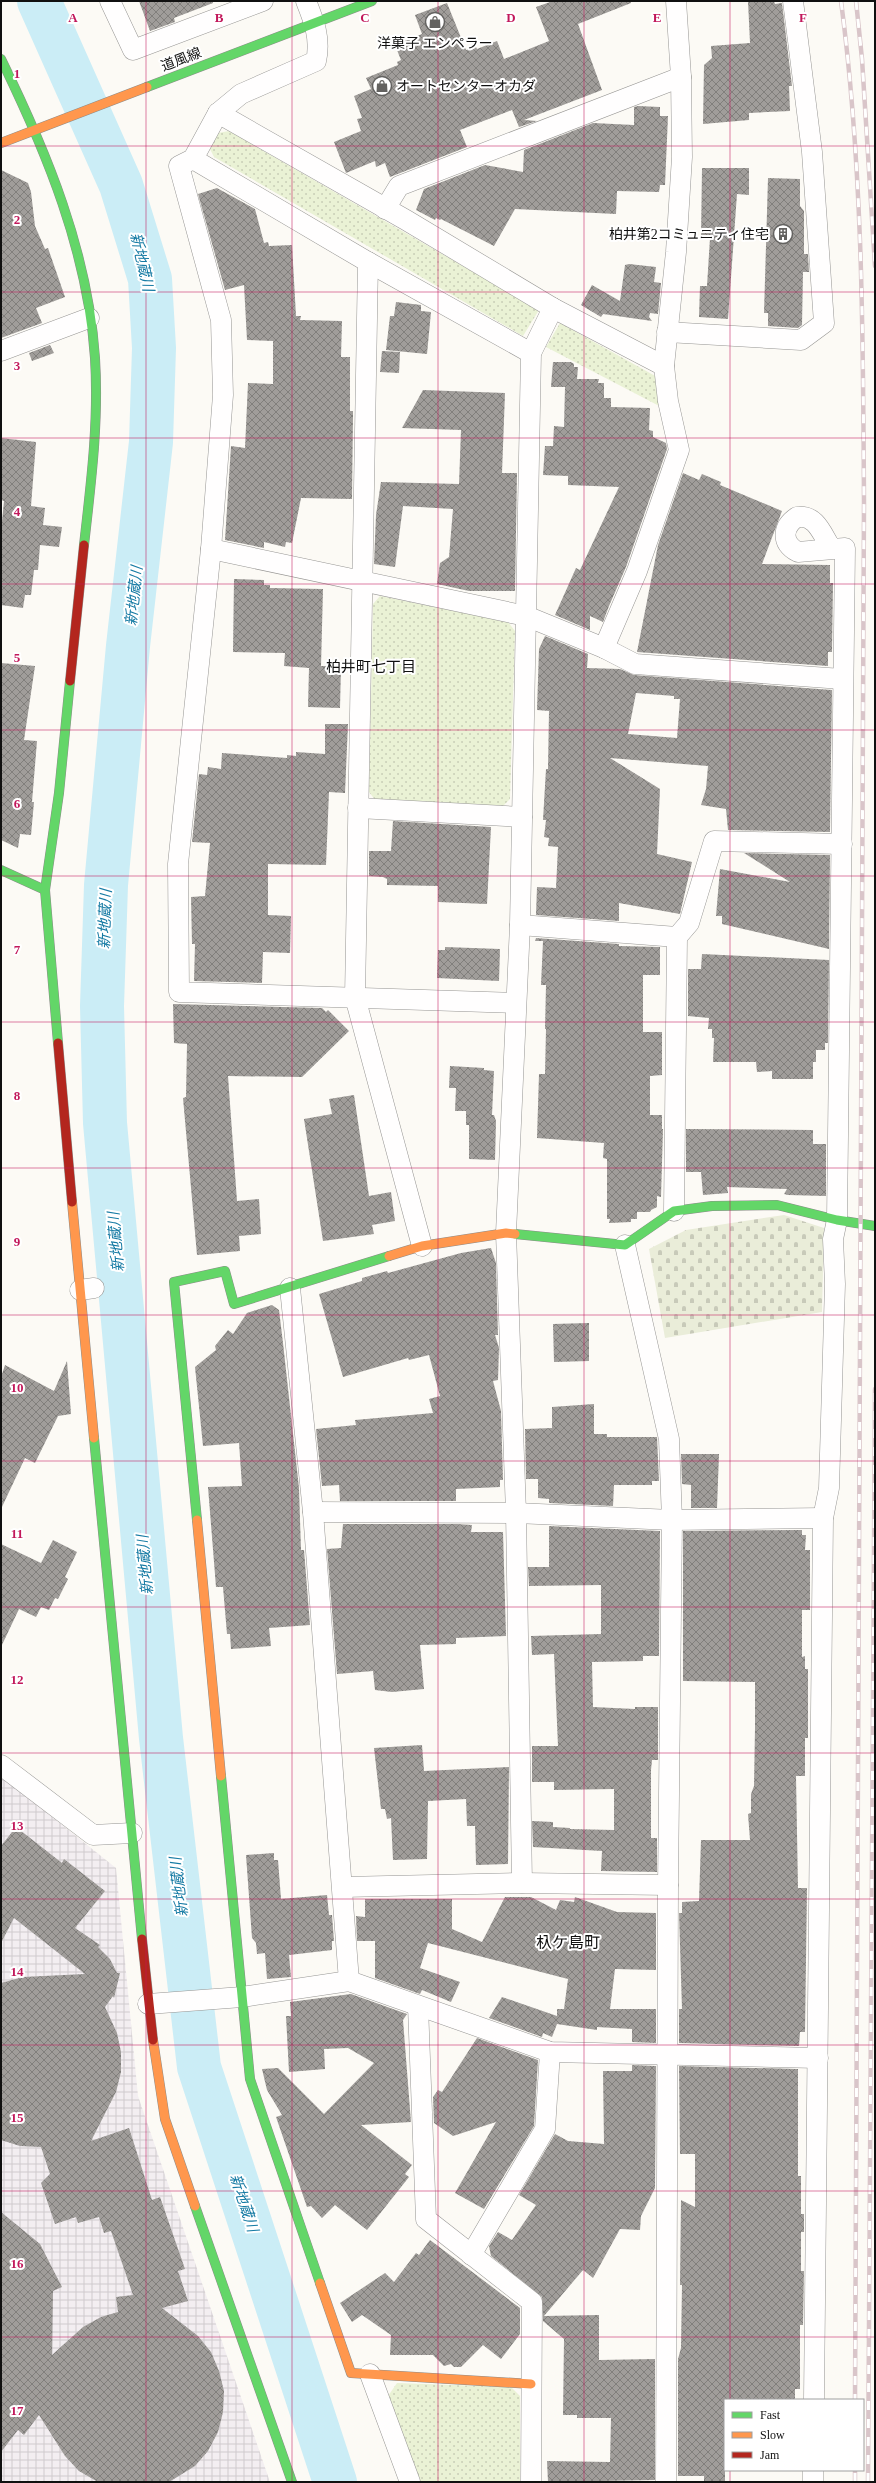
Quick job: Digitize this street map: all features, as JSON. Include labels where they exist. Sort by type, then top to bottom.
[{"type":"street","points":[[110,1],[133,50],[263,1]]},
{"type":"street","points":[[306,1],[315,23],[320,47],[316,61],[241,94],[218,113],[194,159],[179,166],[221,320],[223,395],[211,549],[178,864],[179,992],[514,1002]]},
{"type":"street","name":"道風線","points":[[1,143],[36,131],[372,1]]},
{"type":"street","points":[[604,648],[637,571],[679,450],[668,401],[664,366],[676,252],[682,165],[681,77],[676,1]]},
{"type":"street","points":[[667,332],[801,340],[824,323],[812,152],[793,1]]},
{"type":"street","points":[[1,59],[36,131],[80,257],[95,357],[96,432],[60,793],[45,890],[87,1289],[132,1833],[148,2004],[165,2119],[292,2482]]},
{"type":"street","points":[[385,209],[399,186],[681,77]]},
{"type":"street","points":[[218,113],[553,308],[664,366]]},
{"type":"street","points":[[194,159],[368,262],[531,353]]},
{"type":"street","points":[[368,262],[361,581],[355,997],[422,1246]]},
{"type":"street","points":[[522,1883],[516,1513],[506,1233],[514,1002],[520,925],[531,353],[553,308]]},
{"type":"street","points":[[1,352],[89,318]]},
{"type":"street","points":[[814,2399],[823,1518],[829,1488],[835,1284],[833,1239],[837,1220],[842,844],[842,679],[845,548],[831,548]]},
{"type":"street","points":[[211,549],[526,616],[604,648],[635,664],[842,679]]},
{"type":"street","points":[[358,808],[522,817]]},
{"type":"street","points":[[674,1211],[677,937],[689,923],[714,841],[842,844]]},
{"type":"street","points":[[1,870],[45,890]]},
{"type":"street","points":[[520,925],[677,937]]},
{"type":"street","points":[[531,2384],[351,2373],[250,2080],[174,1282],[225,1271],[234,1304],[290,1288],[422,1246],[506,1233],[625,1245],[674,1211],[731,1205],[777,1205],[837,1220],[875,1226]]},
{"type":"street","points":[[625,1245],[669,1439],[672,1520],[668,1885],[666,2482]]},
{"type":"street","points":[[290,1288],[313,1512],[343,1887],[349,1981]]},
{"type":"street","points":[[313,1512],[516,1513],[672,1520],[823,1518]]},
{"type":"street","points":[[1,1765],[93,1836],[132,1833]]},
{"type":"street","points":[[343,1887],[522,1883],[668,1885]]},
{"type":"street","points":[[148,2004],[242,1997],[349,1981],[550,2052],[668,2056],[818,2058]]},
{"type":"street","points":[[418,2006],[426,2219],[532,2302],[531,2482]]},
{"type":"street","points":[[471,2255],[545,2129],[550,2052]]},
{"type":"street","points":[[370,2374],[410,2482]]},
{"type":"street","points":[[813,2471],[813,2482]]},
{"type":"shaded area","points":[[1,1776],[116,1868],[138,2096],[270,2482],[1,2482]]},
{"type":"green space","points":[[229,131],[539,310],[523,336],[214,157],[210,149],[218,133]]},
{"type":"green space","points":[[560,323],[657,377],[665,409],[546,347]]},
{"type":"green space","points":[[380,596],[508,622],[515,631],[510,799],[502,807],[376,801],[369,792],[373,604]]},
{"type":"green space","points":[[784,1215],[824,1228],[822,1312],[665,1338],[649,1249],[686,1230]]},
{"type":"green space","points":[[397,2383],[511,2387],[520,2396],[520,2482],[417,2482],[386,2399]]},
{"type":"building","points":[[139,1],[213,1],[213,3],[174,18],[175,22],[150,31]]},
{"type":"building","points":[[553,1],[631,1],[631,3],[578,24],[602,90],[524,120],[537,121],[519,127],[512,110],[460,130],[467,147],[390,177],[385,163],[376,167],[375,161],[346,173],[334,142],[361,131],[357,119],[362,118],[354,96],[371,89],[366,78],[398,65],[397,62],[401,60],[395,45],[422,34],[415,15],[447,3],[466,50],[476,47],[477,49],[497,41],[504,59],[549,41],[536,7]]},
{"type":"building","points":[[748,1],[774,1],[775,4],[782,3],[792,86],[789,86],[790,111],[749,113],[749,120],[703,124],[704,65],[712,58],[711,46],[750,43]]},
{"type":"building","points":[[634,107],[660,107],[660,116],[668,116],[665,185],[660,185],[659,192],[617,191],[616,214],[515,209],[494,246],[441,219],[436,218],[435,220],[416,210],[424,189],[485,165],[523,172],[524,150],[593,123],[634,125]]},
{"type":"building","points":[[702,168],[749,168],[749,195],[737,194],[728,319],[699,317],[700,286],[707,286],[710,238],[701,238]]},
{"type":"building","points":[[1,170],[28,183],[31,192],[35,226],[45,249],[48,248],[65,297],[36,308],[42,323],[1,338]]},
{"type":"building","points":[[768,178],[800,179],[800,206],[804,211],[804,254],[808,254],[809,272],[803,272],[802,325],[798,328],[768,326],[768,313],[764,313]]},
{"type":"building","points":[[217,188],[255,209],[264,243],[268,242],[269,246],[292,245],[296,316],[301,316],[300,320],[342,321],[341,357],[350,357],[350,411],[353,411],[352,499],[301,498],[292,543],[286,542],[285,547],[264,542],[264,548],[225,540],[231,446],[245,448],[248,383],[273,384],[273,341],[247,340],[244,285],[225,290],[198,194]]},
{"type":"building","points":[[629,264],[656,267],[654,282],[661,283],[658,314],[650,313],[649,317],[652,321],[603,314],[601,317],[581,305],[592,285],[620,301],[625,265]]},
{"type":"building","points":[[396,302],[421,305],[421,311],[431,312],[427,354],[386,350],[390,316],[394,316]]},
{"type":"building","points":[[50,345],[54,353],[32,361],[29,353]]},
{"type":"building","points":[[382,351],[400,352],[399,373],[380,372]]},
{"type":"building","points":[[553,362],[571,362],[574,364],[574,367],[578,367],[577,379],[599,379],[598,383],[604,383],[604,398],[611,398],[611,407],[650,408],[649,430],[653,431],[653,437],[666,443],[667,449],[626,567],[603,622],[590,616],[590,630],[555,615],[576,568],[580,570],[619,487],[568,485],[568,476],[543,475],[545,446],[553,446],[554,426],[564,427],[565,387],[551,387]]},
{"type":"building","points":[[423,390],[505,393],[502,473],[517,473],[515,591],[469,591],[437,584],[440,563],[449,557],[453,509],[403,506],[395,567],[374,564],[376,515],[381,482],[459,484],[461,430],[402,428]]},
{"type":"building","points":[[1,438],[36,442],[31,506],[45,508],[43,525],[62,527],[59,547],[40,545],[38,570],[34,570],[31,595],[25,595],[23,608],[1,605],[1,531],[4,501],[1,500]]},
{"type":"building","points":[[683,473],[699,480],[702,474],[721,482],[720,485],[782,511],[762,564],[830,565],[830,583],[833,583],[832,652],[828,652],[828,666],[637,652],[658,545]]},
{"type":"building","points":[[234,579],[264,580],[264,585],[270,585],[270,588],[323,589],[321,666],[341,666],[340,708],[308,707],[309,668],[284,666],[285,653],[233,652]]},
{"type":"building","points":[[545,636],[588,654],[587,668],[620,669],[634,675],[832,690],[830,832],[728,830],[726,809],[701,805],[706,789],[708,766],[610,758],[660,789],[657,854],[692,862],[680,914],[619,903],[619,921],[536,915],[537,887],[556,888],[558,847],[548,846],[549,838],[544,837],[546,820],[543,820],[546,769],[548,769],[549,711],[537,710],[539,649]],"holes":[[[636,693],[674,696],[674,699],[680,699],[677,738],[628,734]]]},
{"type":"building","points":[[1,663],[35,666],[24,740],[37,741],[31,835],[20,834],[18,848],[1,840]]},
{"type":"building","points":[[325,724],[348,724],[345,793],[329,792],[326,865],[268,864],[268,915],[291,916],[290,953],[263,952],[262,983],[194,981],[195,944],[192,944],[191,897],[205,896],[210,843],[192,842],[199,774],[207,775],[208,767],[221,769],[222,753],[287,758],[287,755],[296,756],[296,752],[325,754]]},
{"type":"building","points":[[393,821],[491,827],[487,904],[438,902],[438,886],[387,885],[387,879],[383,877],[369,876],[369,851],[391,851]]},
{"type":"building","points":[[744,853],[830,855],[829,949],[722,924],[722,916],[716,916],[720,869],[790,882]]},
{"type":"building","points":[[536,938],[619,944],[619,946],[660,947],[660,975],[643,975],[643,1032],[662,1032],[662,1075],[650,1076],[650,1115],[662,1115],[661,1197],[657,1196],[657,1207],[650,1212],[637,1212],[637,1219],[631,1219],[631,1222],[609,1223],[610,1219],[607,1219],[607,1159],[603,1158],[604,1143],[537,1138],[539,1074],[545,1074],[546,985],[541,985],[543,941],[535,941]]},
{"type":"building","points":[[445,947],[500,949],[499,981],[437,978],[438,950],[445,950]]},
{"type":"building","points":[[702,954],[829,960],[828,1043],[825,1043],[825,1050],[816,1050],[816,1062],[813,1062],[813,1079],[772,1079],[772,1071],[757,1072],[756,1062],[713,1062],[714,1038],[712,1038],[712,1029],[708,1029],[709,1018],[688,1016],[688,969],[701,969]]},
{"type":"building","points":[[173,1004],[322,1008],[326,1012],[328,1010],[349,1031],[302,1077],[228,1076],[237,1201],[259,1199],[261,1234],[239,1236],[240,1251],[197,1255],[183,1098],[186,1097],[187,1044],[174,1043]]},
{"type":"building","points":[[450,1066],[484,1068],[484,1070],[494,1071],[492,1115],[494,1115],[496,1121],[495,1160],[469,1159],[469,1125],[466,1125],[466,1111],[455,1111],[456,1088],[449,1088]]},
{"type":"building","points":[[354,1095],[369,1196],[391,1192],[395,1221],[372,1225],[374,1234],[323,1241],[304,1119],[332,1114],[329,1099]]},
{"type":"building","points":[[686,1129],[813,1130],[813,1144],[826,1144],[826,1196],[784,1194],[787,1189],[727,1187],[728,1193],[703,1195],[701,1172],[686,1172]]},
{"type":"building","points":[[491,1248],[496,1263],[498,1335],[495,1335],[499,1348],[498,1380],[493,1381],[501,1411],[503,1480],[500,1480],[500,1487],[456,1489],[456,1501],[340,1501],[339,1485],[322,1486],[316,1429],[356,1425],[355,1420],[433,1413],[429,1399],[440,1396],[429,1355],[409,1360],[408,1358],[343,1377],[319,1294],[362,1281],[362,1278],[387,1271],[388,1273],[461,1253]]},
{"type":"building","points":[[272,1305],[279,1310],[283,1343],[299,1488],[301,1550],[304,1550],[310,1625],[269,1628],[271,1646],[231,1649],[230,1634],[227,1634],[223,1587],[216,1587],[208,1487],[242,1486],[239,1443],[203,1446],[195,1367],[216,1350],[215,1346],[228,1330],[233,1334],[247,1313]]},
{"type":"building","points":[[589,1323],[589,1361],[554,1362],[553,1324]]},
{"type":"building","points":[[67,1361],[71,1414],[58,1416],[35,1463],[25,1458],[1,1509],[1,1377],[5,1365],[54,1391]]},
{"type":"building","points":[[594,1404],[594,1434],[607,1434],[607,1437],[657,1437],[659,1481],[652,1481],[652,1485],[614,1485],[613,1506],[549,1503],[549,1499],[538,1498],[538,1479],[526,1479],[525,1429],[552,1428],[552,1407]]},
{"type":"building","points":[[681,1454],[719,1454],[717,1508],[691,1508],[691,1485],[682,1484]]},
{"type":"building","points":[[343,1524],[457,1524],[472,1525],[471,1532],[503,1532],[506,1636],[456,1638],[456,1644],[420,1645],[424,1689],[392,1692],[375,1690],[373,1671],[337,1674],[327,1549],[341,1548]]},
{"type":"building","points":[[549,1526],[660,1531],[659,1656],[643,1656],[643,1661],[592,1662],[593,1707],[635,1709],[635,1707],[658,1707],[658,1760],[652,1760],[651,1770],[651,1838],[657,1838],[657,1872],[601,1871],[602,1851],[533,1847],[532,1821],[553,1822],[553,1827],[570,1829],[614,1830],[614,1789],[554,1790],[554,1782],[532,1782],[532,1746],[558,1746],[554,1654],[532,1655],[531,1636],[601,1634],[601,1585],[529,1586],[528,1567],[549,1567]]},
{"type":"building","points":[[802,1530],[802,1535],[806,1535],[805,1550],[810,1550],[810,1610],[802,1610],[802,1657],[805,1656],[805,1669],[808,1669],[808,1738],[805,1738],[805,1776],[796,1776],[798,1888],[807,1888],[805,2032],[800,2032],[799,2046],[679,2043],[679,2009],[682,2009],[679,1913],[682,1913],[682,1902],[699,1901],[701,1840],[750,1840],[748,1814],[751,1813],[751,1794],[754,1786],[755,1728],[755,1682],[683,1681],[683,1531]]},
{"type":"building","points":[[53,1540],[77,1552],[65,1577],[68,1579],[58,1599],[55,1598],[49,1610],[41,1607],[36,1617],[19,1609],[1,1647],[1,1544],[41,1563]]},
{"type":"building","points":[[422,1745],[424,1771],[509,1767],[508,1864],[476,1865],[475,1826],[467,1826],[466,1799],[428,1801],[427,1859],[393,1860],[391,1818],[387,1819],[385,1809],[381,1809],[374,1748]]},
{"type":"building","points":[[16,1827],[62,1863],[64,1859],[105,1891],[75,1928],[100,1945],[98,1947],[110,1959],[117,1973],[120,1973],[114,1998],[113,1996],[105,2007],[117,2033],[121,2052],[121,2072],[116,2092],[91,2141],[129,2128],[152,2200],[160,2197],[185,2269],[178,2271],[188,2301],[162,2308],[198,2336],[211,2352],[219,2371],[224,2391],[223,2412],[218,2432],[208,2451],[195,2466],[169,2482],[98,2482],[79,2471],[65,2456],[39,2415],[24,2435],[18,2430],[1,2452],[1,2212],[40,2244],[62,2287],[53,2291],[52,2355],[83,2327],[101,2317],[118,2312],[116,2297],[133,2295],[111,2231],[104,2233],[99,2217],[78,2223],[76,2217],[55,2224],[41,2183],[50,2174],[41,2147],[20,2146],[1,2140],[1,1983],[23,1977],[85,1974],[14,1918],[1,1943],[1,1846]]},
{"type":"building","points":[[274,1853],[274,1860],[278,1860],[281,1899],[327,1895],[329,1915],[332,1915],[334,1941],[332,1941],[332,1950],[289,1955],[291,1977],[267,1979],[265,1953],[257,1954],[256,1943],[252,1938],[246,1855]]},
{"type":"building","points":[[505,1897],[531,1897],[556,1910],[560,1900],[574,1902],[575,1897],[617,1912],[656,1913],[656,1970],[615,1969],[610,2009],[656,2009],[656,2043],[632,2042],[632,2029],[597,2027],[597,2030],[557,2024],[552,2037],[543,2033],[542,2037],[489,2018],[502,1997],[557,2016],[557,2009],[564,2009],[568,1979],[428,1943],[420,1968],[460,1982],[451,2002],[422,1990],[420,1994],[375,1978],[375,1941],[357,1941],[356,1916],[365,1917],[365,1899],[452,1899],[452,1929],[482,1942]]},
{"type":"building","points":[[351,1994],[407,2014],[403,2020],[411,2122],[361,2125],[412,2165],[405,2174],[409,2177],[367,2230],[335,2205],[322,2218],[311,2206],[307,2207],[276,2117],[282,2115],[267,2090],[262,2069],[278,2068],[324,2114],[374,2063],[348,2048],[324,2049],[325,2069],[289,2072],[286,2016],[291,2016],[290,2002]]},
{"type":"building","points":[[477,2038],[538,2060],[534,2126],[484,2209],[455,2193],[496,2122],[453,2136],[434,2123],[433,2097],[438,2090],[442,2092]]},
{"type":"building","points":[[632,2065],[656,2066],[655,2188],[641,2216],[640,2230],[620,2229],[593,2278],[583,2270],[544,2316],[599,2315],[599,2360],[655,2359],[655,2480],[548,2482],[547,2461],[610,2462],[611,2418],[577,2418],[577,2415],[563,2415],[564,2339],[543,2321],[542,2297],[491,2256],[489,2246],[498,2232],[512,2240],[536,2205],[519,2195],[555,2134],[568,2141],[604,2144],[603,2071],[632,2071]]},
{"type":"building","points":[[679,2066],[798,2069],[798,2176],[801,2176],[801,2214],[804,2214],[804,2232],[801,2232],[801,2271],[804,2271],[803,2325],[800,2325],[800,2389],[795,2389],[795,2399],[724,2399],[725,2482],[704,2482],[704,2476],[678,2476],[678,2359],[681,2348],[682,2285],[680,2285],[681,2200],[695,2207],[695,2154],[680,2154]]},
{"type":"building","points":[[430,2240],[520,2308],[520,2334],[501,2359],[483,2345],[461,2367],[454,2367],[451,2364],[444,2366],[433,2355],[390,2355],[391,2335],[362,2315],[352,2322],[340,2303],[385,2273],[394,2282],[416,2253],[419,2255]]},
{"type":"waterway","name":"新地蔵川","points":[[39,1],[121,185],[150,279],[154,348],[151,442],[128,646],[106,885],[102,1006],[105,1123],[161,1738],[199,2067],[335,2482]]},
{"type":"railway","points":[[841,1],[854,126],[858,189],[862,315],[864,503],[855,2399]]},
{"type":"railway","points":[[856,1],[862,59],[875,266]]},
{"type":"railway","points":[[868,2482],[875,1389]]},
{"type":"railway","points":[[855,2471],[855,2482]]},
{"type":"traffic: fast","points":[[147,87],[372,1]]},
{"type":"traffic: fast","points":[[1,59],[34,130],[63,204],[84,280],[91,319],[95,358],[96,405],[94,452],[84,545]]},
{"type":"traffic: fast","points":[[58,1043],[45,890],[59,793],[70,681]]},
{"type":"traffic: fast","points":[[1,870],[45,890]]},
{"type":"traffic: fast","points":[[515,1234],[625,1245],[674,1211],[712,1206],[777,1205],[837,1220],[875,1226]]},
{"type":"traffic: fast","points":[[197,1520],[174,1282],[225,1271],[234,1304],[389,1256]]},
{"type":"traffic: fast","points":[[94,1438],[142,1939]]},
{"type":"traffic: fast","points":[[221,1776],[250,2079],[320,2283]]},
{"type":"traffic: fast","points":[[195,2206],[292,2482]]},
{"type":"traffic: slow","points":[[1,143],[147,87]]},
{"type":"traffic: slow","points":[[72,1202],[94,1438]]},
{"type":"traffic: slow","points":[[389,1256],[422,1246],[506,1233],[515,1234]]},
{"type":"traffic: slow","points":[[197,1520],[221,1776]]},
{"type":"traffic: slow","points":[[153,2040],[165,2119],[195,2206]]},
{"type":"traffic: slow","points":[[320,2283],[351,2373],[531,2384]]},
{"type":"traffic: jam","points":[[70,681],[84,545]]},
{"type":"traffic: jam","points":[[58,1043],[72,1202]]},
{"type":"traffic: jam","points":[[142,1939],[153,2040]]},
{"type":"place","name":"洋菓子 エンペラー","points":[[435,22]]},
{"type":"place","name":"オートセンターオカダ","points":[[382,86]]},
{"type":"place","name":"柏井第2コミュニティ住宅","points":[[783,234]]},
{"type":"district","name":"柏井町七丁目","points":[[371,667]]},
{"type":"district","name":"杁ケ島町","points":[[568,1942]]}]
